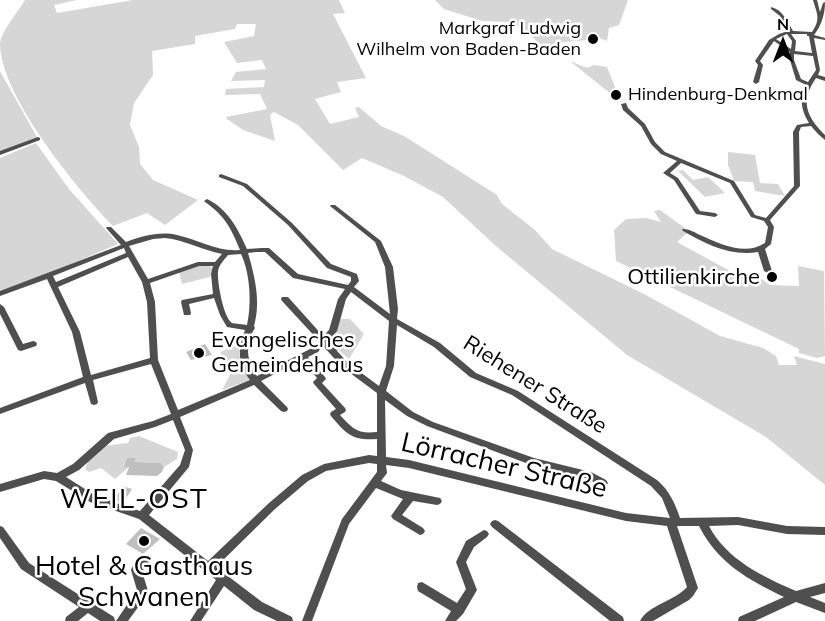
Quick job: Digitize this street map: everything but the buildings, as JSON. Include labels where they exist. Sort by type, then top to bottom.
[{"type":"street","points":[[815,0],[817,16],[820,19]]},
{"type":"street","points":[[808,46],[825,3]]},
{"type":"street","points":[[773,8],[784,18],[794,41],[792,60],[799,80],[809,84]]},
{"type":"street","points":[[756,82],[760,68],[757,61],[765,54],[770,41],[781,33],[812,34],[825,39]]},
{"type":"street","points":[[774,39],[793,52],[815,55]]},
{"type":"street","points":[[794,41],[808,46],[815,55],[818,70],[805,92],[805,105],[811,124],[825,138]]},
{"type":"street","points":[[815,76],[825,79]]},
{"type":"street","points":[[624,104],[625,109],[643,125],[657,148],[679,162],[729,180],[737,187],[753,216],[767,220],[771,227],[768,244],[761,249],[723,248],[685,230]]},
{"type":"street","points":[[767,220],[797,186],[796,132],[799,126],[811,124]]},
{"type":"street","points":[[0,153],[38,140]]},
{"type":"street","points":[[679,162],[666,173],[676,179],[698,213],[715,215]]},
{"type":"street","points":[[58,477],[76,467],[111,436],[155,424],[174,412],[256,380],[303,358],[324,343],[333,332],[342,299],[355,281],[354,276],[329,266],[290,224],[242,183],[221,176]]},
{"type":"street","points":[[207,201],[231,226],[243,252],[254,292],[251,328],[243,357],[247,368],[284,409]]},
{"type":"street","points":[[307,621],[345,522],[382,473],[384,460],[381,435],[381,392],[390,366],[393,320],[392,280],[378,241],[333,206]]},
{"type":"street","points":[[109,228],[125,245],[146,282],[152,309],[154,360],[189,450],[187,461],[142,516]]},
{"type":"street","name":"Riehener Straße","points":[[0,294],[125,245],[149,237],[167,235],[184,238],[225,253],[267,250],[296,276],[350,288],[393,320],[429,339],[473,375],[515,393],[663,490],[673,507],[673,522],[693,588],[688,596],[657,610],[645,621]]},
{"type":"street","points":[[761,249],[768,271]]},
{"type":"street","points":[[225,253],[214,277],[225,322],[234,326],[251,328]]},
{"type":"street","points":[[53,286],[130,254]]},
{"type":"street","points":[[146,282],[198,264],[218,264]]},
{"type":"street","points":[[49,276],[76,332],[94,402]]},
{"type":"street","points":[[187,313],[185,302],[218,295]]},
{"type":"street","points":[[285,298],[345,364],[410,414],[429,424],[534,462],[549,463],[588,475],[603,483]]},
{"type":"street","points":[[0,307],[21,348],[33,344]]},
{"type":"street","points":[[303,358],[322,379],[317,382],[342,410],[334,414],[351,434],[358,437],[381,435]]},
{"type":"street","points":[[0,411],[87,379],[154,360]]},
{"type":"street","name":"Lörracher Straße","points":[[209,567],[272,506],[305,478],[341,464],[369,459],[384,460],[608,514],[673,522],[738,521],[787,530],[825,531]]},
{"type":"street","points":[[0,488],[44,475],[58,477],[93,499],[142,516],[258,606],[288,621]]},
{"type":"street","points":[[375,483],[410,497],[437,501]]},
{"type":"street","points":[[410,497],[396,516],[420,531]]},
{"type":"street","points":[[702,522],[710,541],[744,570],[825,608]]},
{"type":"street","points":[[495,524],[619,621]]},
{"type":"street","points":[[0,530],[25,566],[86,608],[110,621]]},
{"type":"street","points":[[450,621],[472,591],[461,562],[471,544],[484,534]]},
{"type":"street","points":[[121,621],[143,591],[136,570],[145,561]]},
{"type":"street","points":[[195,621],[223,579]]},
{"type":"street","points":[[422,587],[459,610]]},
{"type":"street","points":[[743,621],[797,596],[825,588]]},
{"type":"street","points":[[70,621],[86,608]]},
{"type":"shaded area","points":[[25,0],[77,0],[54,5],[57,13],[133,0],[339,0],[345,13],[333,14],[366,78],[337,82],[341,92],[315,99],[330,124],[359,117],[355,108],[359,107],[381,126],[404,136],[497,195],[502,204],[535,230],[552,249],[646,295],[720,336],[763,348],[776,356],[779,365],[797,365],[794,356],[825,364],[825,485],[766,437],[627,355],[497,247],[443,197],[404,176],[362,158],[343,170],[298,125],[274,112],[270,115],[275,141],[243,130],[227,119],[226,117],[267,109],[260,94],[225,95],[226,89],[264,87],[265,80],[231,81],[236,72],[266,69],[262,60],[237,63],[224,42],[254,36],[256,24],[237,24],[235,29],[195,36],[195,44],[152,51],[153,75],[134,103],[130,125],[139,147],[140,164],[153,180],[198,200],[165,225],[147,213],[113,226],[81,190],[43,141],[13,89],[3,65],[1,38]]},
{"type":"shaded area","points":[[435,0],[628,0],[619,25],[609,28],[607,41],[597,37],[556,43],[545,49],[523,28],[510,22],[482,21],[444,9]]},
{"type":"shaded area","points":[[570,61],[587,68],[594,65],[607,67],[621,102]]},
{"type":"shaded area","points":[[0,71],[38,139],[0,153]]},
{"type":"shaded area","points":[[36,143],[69,189],[118,244],[46,275],[0,291],[0,158]]},
{"type":"shaded area","points":[[728,152],[755,155],[760,183],[778,184],[785,196],[755,191],[753,182],[734,181],[728,165]]},
{"type":"shaded area","points":[[683,170],[693,180],[708,177],[725,193],[705,197],[678,171]]},
{"type":"shaded area","points":[[660,210],[689,231],[677,242],[730,271],[756,275],[770,285],[799,286],[798,266],[824,271],[825,356],[817,358],[799,353],[799,349],[616,261],[614,230],[626,219],[646,218],[661,222],[654,211]]},
{"type":"shaded area","points":[[207,265],[213,268],[210,277],[182,284],[179,272]]},
{"type":"shaded area","points":[[336,319],[350,319],[364,334],[349,359],[339,350],[334,353],[324,343]]},
{"type":"shaded area","points":[[243,343],[239,354],[250,380],[222,390],[232,371],[220,352]]},
{"type":"shaded area","points":[[139,436],[178,452],[177,459],[164,467],[161,463],[135,462],[136,458],[127,458],[123,466],[129,467],[115,479],[101,468],[89,472],[85,469],[89,458],[103,446],[128,443],[130,438]]},
{"type":"place","name":"Markgraf Ludwig Wilhelm von Baden-Baden","points":[[593,39]]},
{"type":"place","name":"Hindenburg-Denkmal","points":[[616,95]]},
{"type":"place","name":"Ottilienkirche","points":[[772,277]]},
{"type":"place","name":"Evangelisches Gemeindehaus","points":[[199,353]]},
{"type":"place","name":"Hotel & Gasthaus Schwanen","points":[[144,541]]},
{"type":"district","name":"WEIL-OST","points":[[134,500]]}]
